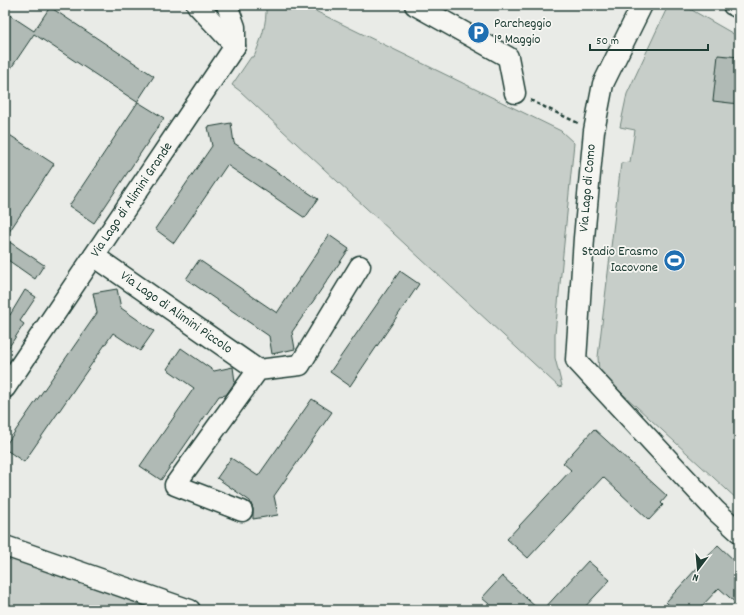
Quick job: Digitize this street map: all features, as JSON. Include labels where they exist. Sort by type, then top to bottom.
[{"type":"street","points":[[196,5],[235,46]]},
{"type":"street","points":[[227,5],[235,27],[235,46]]},
{"type":"street","points":[[415,5],[508,57],[515,93]]},
{"type":"street","name":"Via Lago di Como","points":[[642,5],[603,84],[594,131],[584,238],[576,360],[716,510],[739,532]]},
{"type":"street","points":[[733,5],[739,8]]},
{"type":"street","name":"Via Lago di Alimini Grande","points":[[5,388],[235,46]]},
{"type":"street","name":"Via Lago di Alimini Piccolo","points":[[94,256],[258,370]]},
{"type":"street","points":[[242,511],[175,485],[258,370],[300,365],[360,266]]},
{"type":"street","points":[[5,546],[190,610]]},
{"type":"path","points":[[515,93],[594,131]]},
{"type":"shaded area","points":[[266,5],[303,5],[561,131],[574,143],[555,334],[555,358],[562,386],[559,387],[232,85],[251,57],[254,57],[264,25]]},
{"type":"shaded area","name":"Stadio Erasmo Iacovone","points":[[683,5],[739,37],[739,501],[599,372],[598,357],[621,163],[630,162],[635,130],[620,127],[627,94],[667,8]]},
{"type":"shaded area","points":[[5,550],[178,610],[5,610]]},
{"type":"building","points":[[50,7],[154,76],[137,102],[34,34],[5,77],[5,12],[34,31]]},
{"type":"building","points":[[718,55],[739,57],[739,104],[713,101]]},
{"type":"building","points":[[138,102],[164,118],[94,223],[69,206]]},
{"type":"building","points":[[231,123],[234,143],[318,199],[305,218],[227,165],[174,243],[155,229],[212,146],[208,127]]},
{"type":"building","points":[[5,132],[54,164],[5,238]]},
{"type":"building","points":[[329,235],[349,249],[292,332],[295,349],[272,354],[269,336],[186,279],[199,260],[277,313]]},
{"type":"building","points":[[5,239],[44,265],[35,279],[5,258]]},
{"type":"building","points":[[400,271],[419,284],[350,386],[330,372]]},
{"type":"building","points":[[117,289],[121,308],[154,331],[140,351],[113,333],[24,462],[5,449],[5,446],[97,313],[93,293]]},
{"type":"building","points":[[25,290],[36,297],[20,321],[24,324],[5,353],[5,311],[10,315]]},
{"type":"building","points":[[181,348],[214,371],[233,367],[235,382],[226,395],[219,396],[161,480],[140,466],[194,388],[167,369]]},
{"type":"building","points":[[312,399],[332,412],[274,496],[278,515],[253,519],[253,509],[250,501],[217,478],[231,458],[258,476]]},
{"type":"building","points":[[594,429],[667,496],[661,503],[663,505],[649,520],[603,477],[528,558],[507,539],[571,470],[563,463]]},
{"type":"building","points":[[718,545],[739,565],[739,606],[719,588],[698,610],[674,610],[666,602]]},
{"type":"building","points":[[588,561],[610,580],[582,610],[543,610]]},
{"type":"building","points":[[502,576],[539,610],[496,610],[482,598]]},
{"type":"place","name":"Parcheggio 1° Maggio","points":[[478,32]]},
{"type":"place","name":"Stadio Erasmo Iacovone","points":[[674,260]]}]
